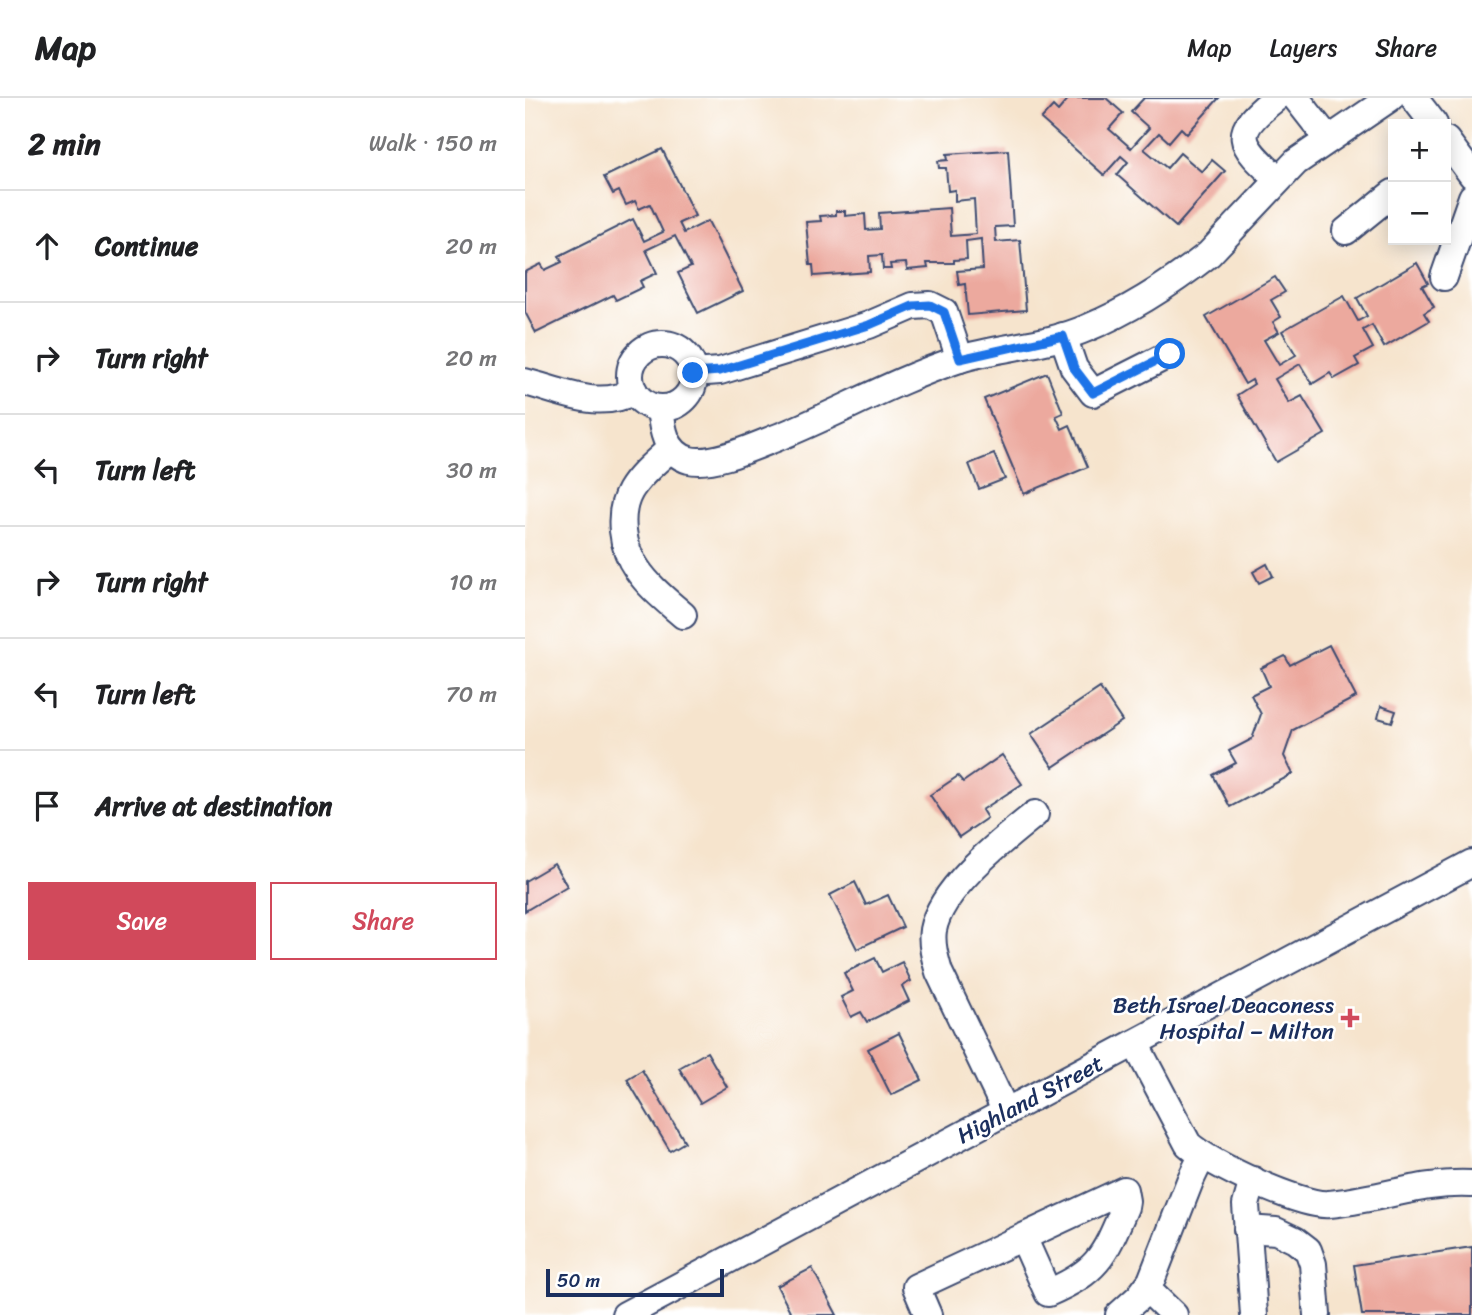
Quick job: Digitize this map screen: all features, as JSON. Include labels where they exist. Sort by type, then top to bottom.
[{"type":"street","points":[[1276,98],[1248,122],[1245,140],[1252,156],[1278,179]]},
{"type":"street","points":[[1296,98],[1328,139]]},
{"type":"street","points":[[660,408],[665,437],[671,448],[679,456],[701,461],[736,452],[793,431],[939,366],[1088,328],[1124,311],[1209,254],[1278,179],[1305,155],[1390,98]]},
{"type":"street","points":[[1414,98],[1430,119]]},
{"type":"street","points":[[1451,151],[1472,175]]},
{"type":"street","points":[[1346,231],[1388,197]]},
{"type":"street","points":[[1444,277],[1472,197]]},
{"type":"street","points":[[693,373],[732,367],[869,325],[921,305],[930,305],[944,312],[960,359]]},
{"type":"street","points":[[1063,336],[1074,368],[1093,393],[1170,354]]},
{"type":"street","points":[[667,345],[688,357],[693,373],[690,390],[684,399],[675,405],[660,408],[644,402],[634,391],[631,381],[632,365],[642,352],[651,346],[667,345]]},
{"type":"street","points":[[525,382],[597,401],[618,398],[634,391]]},
{"type":"street","points":[[525,396],[551,388]]},
{"type":"street","points":[[671,448],[649,468],[629,492],[622,519],[624,535],[635,567],[683,615]]},
{"type":"street","points":[[1006,1112],[939,972],[934,956],[933,929],[946,902],[966,876],[987,854],[1035,814]]},
{"type":"street","name":"Highland Street","points":[[625,1315],[1472,863]]},
{"type":"street","points":[[1135,1043],[1182,1136],[1202,1156],[1253,1180],[1312,1203],[1327,1205],[1429,1186],[1472,1184]]},
{"type":"street","points":[[1119,1315],[1147,1289],[1202,1156]]},
{"type":"street","points":[[1253,1180],[1246,1205],[1254,1315]]},
{"type":"street","points":[[1247,1229],[1276,1231],[1308,1250],[1313,1264],[1317,1315]]},
{"type":"street","points":[[928,1315],[916,1287],[1023,1237]]},
{"type":"street","points":[[1147,1289],[1174,1315]]},
{"type":"building","points":[[1069,98],[1106,98],[1123,113],[1109,129],[1131,148],[1149,128],[1131,112],[1144,98],[1219,98],[1187,134],[1181,128],[1169,142],[1159,133],[1144,149],[1167,168],[1180,153],[1202,172],[1212,160],[1225,171],[1176,227],[1117,175],[1128,162],[1121,156],[1104,175],[1041,119],[1053,106],[1058,111]]},
{"type":"building","points":[[662,149],[695,216],[679,223],[684,233],[708,221],[743,291],[698,313],[678,273],[691,267],[675,236],[646,250],[657,273],[640,281],[643,287],[616,300],[613,295],[536,333],[525,312],[525,272],[541,264],[545,270],[562,262],[559,256],[633,219],[644,241],[663,232],[650,204],[639,209],[635,201],[626,205],[619,191],[613,194],[604,177]]},
{"type":"building","points":[[1008,150],[1013,226],[995,227],[996,242],[1020,240],[1026,310],[968,315],[965,284],[959,285],[957,271],[983,269],[981,239],[966,241],[967,259],[954,260],[954,263],[927,263],[928,268],[907,270],[906,263],[890,264],[891,269],[883,269],[882,255],[869,256],[870,272],[814,276],[813,265],[810,265],[806,222],[821,221],[820,216],[836,215],[836,211],[845,211],[845,216],[865,214],[866,230],[880,229],[879,213],[949,208],[951,236],[976,234],[974,199],[955,201],[955,190],[948,191],[946,168],[939,168],[938,161],[948,160],[947,154]]},
{"type":"building","points":[[1417,263],[1428,283],[1422,286],[1434,307],[1424,313],[1429,321],[1384,347],[1372,325],[1363,330],[1373,348],[1355,358],[1359,365],[1334,379],[1330,373],[1312,384],[1300,364],[1275,379],[1289,403],[1302,396],[1325,434],[1276,462],[1237,395],[1254,384],[1252,380],[1245,384],[1206,317],[1275,277],[1285,292],[1271,300],[1281,317],[1273,322],[1279,332],[1264,340],[1279,365],[1296,355],[1282,331],[1344,296],[1358,321],[1367,316],[1357,298]]},
{"type":"building","points":[[1047,373],[1063,413],[1056,416],[1062,429],[1070,425],[1088,467],[1024,494],[984,399]]},
{"type":"building","points":[[994,454],[1005,479],[979,489],[969,464]]},
{"type":"building","points":[[1267,564],[1273,576],[1259,583],[1253,572]]},
{"type":"building","points":[[1329,645],[1356,697],[1293,730],[1284,756],[1293,774],[1230,807],[1213,775],[1236,763],[1229,751],[1252,739],[1261,714],[1251,695],[1269,686],[1261,668],[1285,656],[1290,665]]},
{"type":"building","points":[[1100,688],[1122,721],[1053,767],[1031,734]]},
{"type":"building","points":[[1381,706],[1396,711],[1392,722],[1378,718]]},
{"type":"building","points":[[1002,755],[1022,784],[982,810],[987,818],[959,837],[930,795],[958,776],[963,782]]},
{"type":"building","points":[[554,864],[567,886],[525,911],[525,881]]},
{"type":"building","points":[[855,882],[866,905],[888,895],[903,927],[857,949],[830,895]]},
{"type":"building","points":[[875,958],[882,972],[902,962],[911,981],[902,986],[909,1001],[867,1022],[861,1012],[851,1017],[841,997],[853,991],[844,973]]},
{"type":"building","points":[[899,1033],[922,1080],[891,1095],[868,1049]]},
{"type":"building","points":[[707,1052],[727,1087],[700,1103],[679,1068]]},
{"type":"building","points":[[642,1070],[685,1142],[670,1151],[627,1079]]},
{"type":"building","points":[[1472,1247],[1472,1315],[1362,1315],[1354,1265]]},
{"type":"building","points":[[812,1268],[837,1315],[792,1315],[777,1286]]},
{"type":"place","name":"Beth Israel Deaconess Hospital – Milton","points":[[1350,1018]]},
{"type":"route","points":[[693,373],[720,371],[869,325],[921,305],[938,307],[944,312],[960,359],[1063,336],[1074,368],[1093,393],[1170,354]]}]
